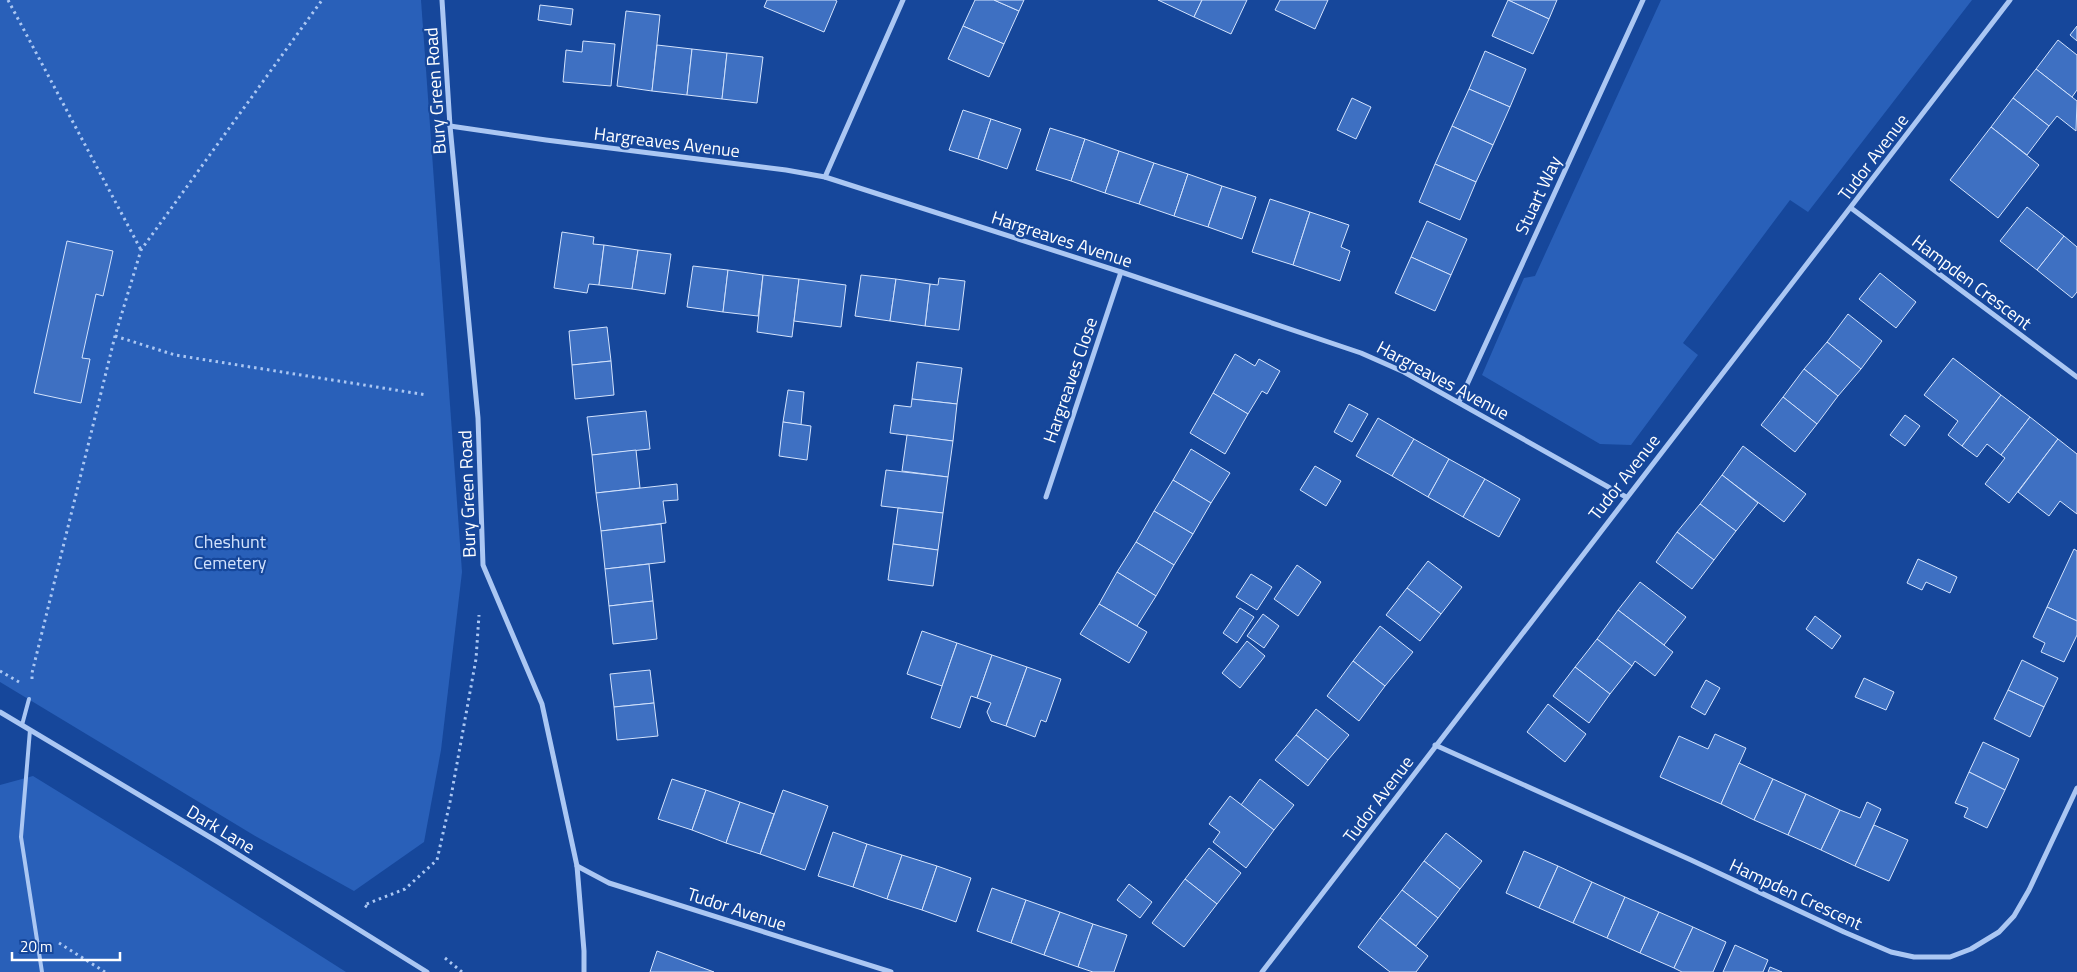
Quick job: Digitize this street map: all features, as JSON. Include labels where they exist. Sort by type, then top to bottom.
[{"type":"street","name":"Bury Green Road","points":[[442,0],[450,126],[478,418],[483,565],[542,704],[577,866],[584,972]]},
{"type":"street","points":[[825,178],[903,0]]},
{"type":"street","name":"Stuart Way","points":[[1459,402],[1642,0]]},
{"type":"street","name":"Tudor Avenue","points":[[1262,972],[2010,0]]},
{"type":"street","name":"Hargreaves Avenue","points":[[450,126],[786,170],[825,178],[1121,272],[1361,353],[1404,372],[1626,497]]},
{"type":"street","name":"Hampden Crescent","points":[[1851,208],[2077,378]]},
{"type":"street","name":"Hargreaves Close","points":[[1046,497],[1121,272]]},
{"type":"street","name":"Dark Lane","points":[[0,712],[218,842],[427,972]]},
{"type":"street","name":"Hampden Crescent","points":[[1435,745],[1691,860],[1844,932],[1891,952],[1914,957],[1950,957],[1971,949],[1999,932],[2014,916],[2029,890],[2077,788]]},
{"type":"street","name":"Tudor Avenue","points":[[577,866],[609,882],[891,972]]},
{"type":"lane","points":[[22,725],[29,699]]},
{"type":"lane","points":[[30,730],[22,837],[42,972]]},
{"type":"path","points":[[8,0],[140,250]]},
{"type":"path","points":[[29,699],[33,691],[32,673],[115,336],[140,250],[322,0]]},
{"type":"path","points":[[115,336],[175,355],[427,395]]},
{"type":"path","points":[[372,910],[364,905],[405,889],[437,860],[450,802],[476,659],[479,612]]},
{"type":"path","points":[[35,928],[105,972]]},
{"type":"path","points":[[439,954],[462,972]]},
{"type":"green space","name":"Cheshunt Cemetery","points":[[0,0],[421,0],[462,572],[441,750],[424,842],[354,891],[257,837],[0,682]]},
{"type":"green space","points":[[1661,0],[1972,0],[1808,212],[1790,200],[1683,343],[1698,355],[1631,445],[1600,444],[1482,375],[1524,278],[1535,276]]},
{"type":"green space","points":[[33,776],[346,972],[0,972],[0,785]]},
{"type":"building","points":[[767,0],[837,1],[824,32],[764,7]]},
{"type":"building","points":[[975,0],[994,0],[1019,11],[1004,44],[963,26]]},
{"type":"building","points":[[994,0],[1024,0],[1019,11]]},
{"type":"building","points":[[1158,0],[1202,0],[1194,17]]},
{"type":"building","points":[[1202,0],[1247,0],[1231,34],[1194,17]]},
{"type":"building","points":[[1280,0],[1328,0],[1315,29],[1275,10]]},
{"type":"building","points":[[1508,0],[1557,0],[1549,19]]},
{"type":"building","points":[[1508,0],[1549,19],[1533,54],[1492,36]]},
{"type":"building","points":[[540,5],[573,9],[571,25],[538,20]]},
{"type":"building","points":[[626,11],[660,15],[652,91],[617,86]]},
{"type":"building","points":[[963,26],[1004,44],[989,77],[948,59]]},
{"type":"building","points":[[2077,26],[2077,41],[2070,35]]},
{"type":"building","points":[[2058,40],[2077,55],[2077,90],[2072,97],[2036,69]]},
{"type":"building","points":[[583,41],[615,44],[611,86],[563,82],[566,50],[582,52]]},
{"type":"building","points":[[657,45],[692,49],[687,95],[652,91]]},
{"type":"building","points":[[692,49],[727,53],[722,99],[687,95]]},
{"type":"building","points":[[1485,51],[1526,69],[1510,107],[1469,89]]},
{"type":"building","points":[[727,53],[763,57],[757,103],[722,99]]},
{"type":"building","points":[[2036,69],[2077,101],[2076,131],[2057,116],[2049,126],[2013,98]]},
{"type":"building","points":[[1469,89],[1510,107],[1493,145],[1452,126]]},
{"type":"building","points":[[1352,98],[1371,107],[1356,139],[1337,130]]},
{"type":"building","points":[[2013,98],[2049,126],[2027,155],[1991,127]]},
{"type":"building","points":[[963,110],[991,119],[978,159],[949,150]]},
{"type":"building","points":[[991,119],[1021,129],[1007,169],[978,159]]},
{"type":"building","points":[[1452,126],[1493,145],[1476,182],[1435,164]]},
{"type":"building","points":[[1991,127],[2039,165],[1998,218],[1950,180]]},
{"type":"building","points":[[1050,128],[1085,139],[1071,181],[1036,170]]},
{"type":"building","points":[[1085,139],[1119,151],[1105,193],[1071,181]]},
{"type":"building","points":[[1119,151],[1154,163],[1139,204],[1105,193]]},
{"type":"building","points":[[1154,163],[1188,174],[1174,216],[1139,204]]},
{"type":"building","points":[[1435,164],[1476,182],[1460,220],[1419,202]]},
{"type":"building","points":[[1188,174],[1222,186],[1208,227],[1174,216]]},
{"type":"building","points":[[1222,186],[1256,197],[1242,239],[1208,227]]},
{"type":"building","points":[[1270,199],[1310,212],[1293,265],[1252,252]]},
{"type":"building","points":[[2027,207],[2064,236],[2037,270],[2000,241]]},
{"type":"building","points":[[1310,212],[1349,225],[1341,247],[1350,251],[1340,281],[1293,265]]},
{"type":"building","points":[[1427,221],[1467,239],[1451,275],[1411,257]]},
{"type":"building","points":[[562,232],[594,237],[593,244],[604,245],[599,285],[589,284],[587,293],[554,288]]},
{"type":"building","points":[[2064,236],[2077,247],[2077,292],[2072,298],[2037,270]]},
{"type":"building","points":[[67,241],[113,251],[103,296],[96,294],[82,358],[90,359],[81,403],[34,393]]},
{"type":"building","points":[[604,245],[638,250],[632,289],[599,285]]},
{"type":"building","points":[[638,250],[671,254],[665,294],[632,289]]},
{"type":"building","points":[[1411,257],[1451,275],[1435,311],[1395,293]]},
{"type":"building","points":[[693,266],[728,270],[723,312],[687,307]]},
{"type":"building","points":[[728,270],[763,275],[758,316],[723,312]]},
{"type":"building","points":[[1880,273],[1916,302],[1896,328],[1859,299]]},
{"type":"building","points":[[763,275],[799,279],[792,337],[757,332]]},
{"type":"building","points":[[861,275],[896,279],[890,321],[855,316]]},
{"type":"building","points":[[939,278],[965,281],[959,330],[925,326],[930,284],[938,285]]},
{"type":"building","points":[[799,279],[846,285],[841,327],[794,321]]},
{"type":"building","points":[[896,279],[930,284],[925,326],[890,321]]},
{"type":"building","points":[[1848,314],[1882,341],[1861,369],[1827,342]]},
{"type":"building","points":[[607,327],[611,361],[572,365],[569,331]]},
{"type":"building","points":[[1827,342],[1861,369],[1838,396],[1804,369]]},
{"type":"building","points":[[1235,354],[1255,366],[1259,359],[1280,371],[1267,394],[1262,391],[1248,414],[1213,393]]},
{"type":"building","points":[[1953,358],[2001,395],[1962,446],[1948,435],[1958,421],[1924,395]]},
{"type":"building","points":[[611,361],[614,395],[575,399],[572,365]]},
{"type":"building","points":[[917,362],[962,368],[957,404],[912,399]]},
{"type":"building","points":[[1804,369],[1838,396],[1817,424],[1783,397]]},
{"type":"building","points":[[788,390],[804,392],[801,425],[783,422]]},
{"type":"building","points":[[1213,393],[1248,414],[1225,454],[1190,433]]},
{"type":"building","points":[[2001,395],[2030,417],[2001,455],[1987,444],[1977,457],[1962,446]]},
{"type":"building","points":[[1783,397],[1817,424],[1795,452],[1761,425]]},
{"type":"building","points":[[912,399],[957,404],[953,441],[890,433],[894,405],[911,407]]},
{"type":"building","points":[[1349,404],[1368,414],[1352,442],[1334,432]]},
{"type":"building","points":[[646,411],[650,449],[592,455],[587,417]]},
{"type":"building","points":[[1905,415],[1920,426],[1905,446],[1890,435]]},
{"type":"building","points":[[2030,417],[2058,439],[2009,503],[1985,484],[2005,458],[2001,455]]},
{"type":"building","points":[[1378,418],[1414,439],[1392,476],[1356,456]]},
{"type":"building","points":[[783,422],[811,426],[807,460],[779,456]]},
{"type":"building","points":[[907,435],[953,441],[948,477],[902,471]]},
{"type":"building","points":[[1414,439],[1449,459],[1428,497],[1392,476]]},
{"type":"building","points":[[2058,439],[2077,454],[2077,514],[2060,501],[2049,516],[2018,492]]},
{"type":"building","points":[[1743,446],[1806,494],[1784,522],[1722,475]]},
{"type":"building","points":[[1191,449],[1230,473],[1211,503],[1173,480]]},
{"type":"building","points":[[636,450],[640,488],[596,493],[592,455]]},
{"type":"building","points":[[1449,459],[1485,479],[1463,517],[1428,497]]},
{"type":"building","points":[[1315,466],[1341,481],[1326,506],[1300,490]]},
{"type":"building","points":[[886,470],[948,477],[943,513],[881,506]]},
{"type":"building","points":[[1722,475],[1758,503],[1736,531],[1700,504]]},
{"type":"building","points":[[1485,479],[1520,499],[1499,537],[1463,517]]},
{"type":"building","points":[[1173,480],[1211,503],[1193,534],[1154,511]]},
{"type":"building","points":[[677,484],[678,500],[663,501],[666,523],[601,531],[596,493]]},
{"type":"building","points":[[1700,504],[1736,531],[1714,560],[1677,532]]},
{"type":"building","points":[[898,508],[943,513],[938,550],[893,544]]},
{"type":"building","points":[[1154,511],[1193,534],[1174,565],[1136,542]]},
{"type":"building","points":[[661,524],[665,562],[605,569],[601,531]]},
{"type":"building","points":[[1677,532],[1714,560],[1692,589],[1656,562]]},
{"type":"building","points":[[1136,542],[1174,565],[1156,596],[1117,572]]},
{"type":"building","points":[[893,544],[938,550],[933,586],[888,580]]},
{"type":"building","points":[[2074,549],[2077,551],[2077,621],[2047,607]]},
{"type":"building","points":[[1918,559],[1957,577],[1950,593],[1926,582],[1922,590],[1907,583]]},
{"type":"building","points":[[1428,561],[1462,587],[1441,614],[1407,588]]},
{"type":"building","points":[[649,564],[653,601],[609,606],[605,569]]},
{"type":"building","points":[[1297,565],[1321,582],[1298,616],[1274,599]]},
{"type":"building","points":[[1117,572],[1156,596],[1137,626],[1099,604]]},
{"type":"building","points":[[1251,574],[1272,587],[1257,610],[1236,597]]},
{"type":"building","points":[[1640,582],[1686,617],[1664,645],[1618,610]]},
{"type":"building","points":[[1407,588],[1441,614],[1420,641],[1386,615]]},
{"type":"building","points":[[653,601],[657,639],[613,644],[609,606]]},
{"type":"building","points":[[1099,604],[1147,632],[1129,663],[1080,634]]},
{"type":"building","points":[[2047,607],[2077,621],[2077,635],[2064,662],[2041,652],[2045,643],[2033,637]]},
{"type":"building","points":[[1240,608],[1254,617],[1237,643],[1223,633]]},
{"type":"building","points":[[1618,610],[1673,652],[1655,676],[1635,661],[1632,666],[1597,639]]},
{"type":"building","points":[[1263,614],[1279,626],[1264,648],[1247,636]]},
{"type":"building","points":[[1815,616],[1841,636],[1832,649],[1806,629]]},
{"type":"building","points":[[1380,626],[1413,652],[1385,686],[1353,661]]},
{"type":"building","points":[[922,631],[957,643],[942,686],[907,674]]},
{"type":"building","points":[[1597,639],[1632,666],[1610,694],[1575,667]]},
{"type":"building","points":[[1247,641],[1265,656],[1240,688],[1222,673]]},
{"type":"building","points":[[957,643],[992,655],[977,698],[971,696],[960,728],[931,718]]},
{"type":"building","points":[[992,655],[1027,667],[1006,726],[991,721],[987,712],[991,703],[977,698]]},
{"type":"building","points":[[2022,660],[2058,678],[2044,707],[2008,690]]},
{"type":"building","points":[[1353,661],[1385,686],[1359,721],[1327,696]]},
{"type":"building","points":[[1027,667],[1061,679],[1046,722],[1041,720],[1035,737],[1006,726]]},
{"type":"building","points":[[1575,667],[1610,694],[1589,723],[1553,696]]},
{"type":"building","points":[[650,670],[654,703],[614,707],[610,674]]},
{"type":"building","points":[[1864,678],[1894,692],[1886,710],[1855,697]]},
{"type":"building","points":[[1706,680],[1720,688],[1705,715],[1691,707]]},
{"type":"building","points":[[2008,690],[2044,707],[2030,737],[1994,719]]},
{"type":"building","points":[[654,703],[658,736],[617,740],[614,707]]},
{"type":"building","points":[[1548,704],[1586,734],[1565,762],[1527,732]]},
{"type":"building","points":[[1316,709],[1349,735],[1328,760],[1296,735]]},
{"type":"building","points":[[1715,734],[1746,748],[1721,804],[1660,777],[1679,736],[1708,749]]},
{"type":"building","points":[[1296,735],[1328,760],[1308,786],[1275,760]]},
{"type":"building","points":[[1983,742],[2019,759],[2005,790],[1969,772]]},
{"type":"building","points":[[1739,763],[1773,779],[1754,820],[1721,804]]},
{"type":"building","points":[[1969,772],[2005,790],[1987,828],[1964,817],[1968,808],[1955,803]]},
{"type":"building","points":[[672,779],[706,790],[692,830],[658,819]]},
{"type":"building","points":[[1260,779],[1294,805],[1274,830],[1241,805]]},
{"type":"building","points":[[1773,779],[1806,794],[1788,835],[1754,820]]},
{"type":"building","points":[[706,790],[740,802],[726,843],[692,830]]},
{"type":"building","points":[[783,790],[828,806],[805,870],[760,854]]},
{"type":"building","points":[[1806,794],[1840,810],[1821,850],[1788,835]]},
{"type":"building","points":[[1230,796],[1274,830],[1246,868],[1213,842],[1220,832],[1209,824]]},
{"type":"building","points":[[740,802],[774,814],[760,854],[726,843]]},
{"type":"building","points":[[1867,802],[1881,809],[1855,866],[1821,850],[1840,810],[1860,818]]},
{"type":"building","points":[[1874,825],[1908,840],[1889,881],[1855,866]]},
{"type":"building","points":[[833,832],[867,844],[853,887],[818,876]]},
{"type":"building","points":[[1446,833],[1482,861],[1460,889],[1424,861]]},
{"type":"building","points":[[867,844],[902,855],[887,899],[853,887]]},
{"type":"building","points":[[1209,848],[1241,873],[1217,904],[1185,879]]},
{"type":"building","points":[[1524,851],[1558,866],[1539,908],[1506,893]]},
{"type":"building","points":[[902,855],[937,866],[922,910],[887,899]]},
{"type":"building","points":[[1424,861],[1460,889],[1438,918],[1402,890]]},
{"type":"building","points":[[937,866],[971,878],[956,922],[922,910]]},
{"type":"building","points":[[1558,866],[1592,882],[1573,923],[1539,908]]},
{"type":"building","points":[[1185,879],[1217,904],[1184,947],[1152,923]]},
{"type":"building","points":[[1592,882],[1625,897],[1607,938],[1573,923]]},
{"type":"building","points":[[1129,884],[1152,902],[1140,918],[1117,900]]},
{"type":"building","points":[[992,888],[1026,900],[1011,943],[977,931]]},
{"type":"building","points":[[1402,890],[1438,918],[1416,946],[1380,918]]},
{"type":"building","points":[[1625,897],[1659,912],[1640,953],[1607,938]]},
{"type":"building","points":[[1026,900],[1060,912],[1044,955],[1011,943]]},
{"type":"building","points":[[1060,912],[1093,924],[1078,967],[1044,955]]},
{"type":"building","points":[[1659,912],[1693,927],[1674,968],[1640,953]]},
{"type":"building","points":[[1380,918],[1428,956],[1416,972],[1390,972],[1358,947]]},
{"type":"building","points":[[1093,924],[1127,935],[1114,972],[1093,972],[1078,967]]},
{"type":"building","points":[[1693,927],[1726,942],[1713,972],[1682,972],[1674,968]]},
{"type":"building","points":[[1735,945],[1768,960],[1763,972],[1723,972]]},
{"type":"building","points":[[657,951],[714,972],[650,972]]},
{"type":"building","points":[[1770,967],[1782,972],[1768,972]]}]
